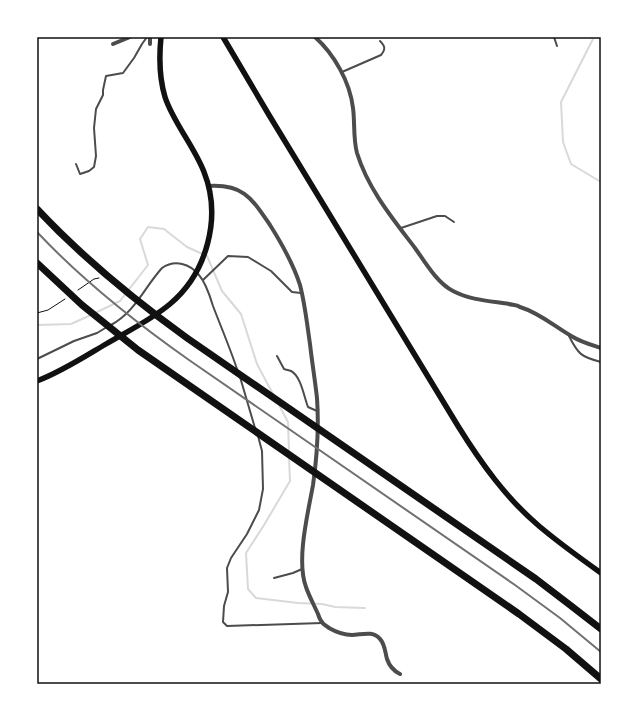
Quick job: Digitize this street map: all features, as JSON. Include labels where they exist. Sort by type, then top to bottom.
[{"type":"highway","points":[[37,209],[82,254],[164,322],[536,579],[601,629]]},
{"type":"highway","points":[[37,263],[93,315],[132,346],[520,614],[566,649],[601,679]]},
{"type":"main road","points":[[37,381],[76,361],[172,303],[192,279],[199,266],[207,244],[211,227],[209,186],[204,170],[174,117],[166,98],[161,79],[159,57],[161,37]]},
{"type":"main road","points":[[223,37],[454,419],[486,468],[502,489],[539,526],[601,573]]},
{"type":"street","points":[[116,37],[118,42]]},
{"type":"street","points":[[113,44],[130,37]]},
{"type":"street","points":[[148,37],[150,44]]},
{"type":"street","points":[[315,37],[338,66],[348,87],[353,108],[357,152],[363,169],[374,191],[436,277],[452,290],[466,297],[520,306],[540,316],[574,338],[601,348]]},
{"type":"street","points":[[209,186],[226,186],[234,188],[250,198],[283,247],[294,268],[302,294],[316,391],[317,411],[317,443],[313,485],[303,551],[302,569],[305,585],[322,623],[343,634],[352,635],[368,633],[374,635],[380,639],[384,646],[387,660],[394,671],[400,674]]},
{"type":"lane","points":[[76,164],[80,174],[94,168],[96,156],[94,128],[96,109],[103,95],[106,76],[123,72],[148,37]]},
{"type":"lane","points":[[554,37],[558,46]]},
{"type":"lane","points":[[341,72],[381,55],[385,48],[380,41]]},
{"type":"lane","points":[[400,229],[437,216],[445,216],[454,222]]},
{"type":"lane","points":[[203,280],[228,256],[248,257],[271,271],[292,292],[302,294]]},
{"type":"lane","points":[[37,359],[74,341],[96,333],[116,322],[129,312],[158,272],[165,265],[177,263],[184,264],[195,270],[203,280],[230,349],[262,451],[262,489],[259,510],[227,568],[228,592],[224,606],[223,622],[227,626],[322,623]]},
{"type":"lane","points":[[567,333],[581,355],[591,360],[601,362]]},
{"type":"lane","points":[[277,356],[284,369],[292,371],[301,383],[304,398],[308,407],[317,411]]},
{"type":"lane","points":[[274,578],[302,569]]},
{"type":"waterway","points":[[594,37],[561,102],[563,142],[571,164],[601,182]]},
{"type":"waterway","points":[[95,313],[120,301],[148,265],[140,239],[148,227],[164,229],[187,247],[207,256],[222,291],[241,314],[257,364],[274,396]]},
{"type":"waterway","points":[[37,325],[71,324],[91,315]]},
{"type":"waterway","points":[[279,405],[288,422],[289,452]]},
{"type":"waterway","points":[[289,457],[290,481],[246,553],[248,589],[256,598],[322,604],[335,607],[365,608]]},
{"type":"railway","points":[[37,232],[91,284],[149,331],[515,585],[560,618],[601,652]]}]
